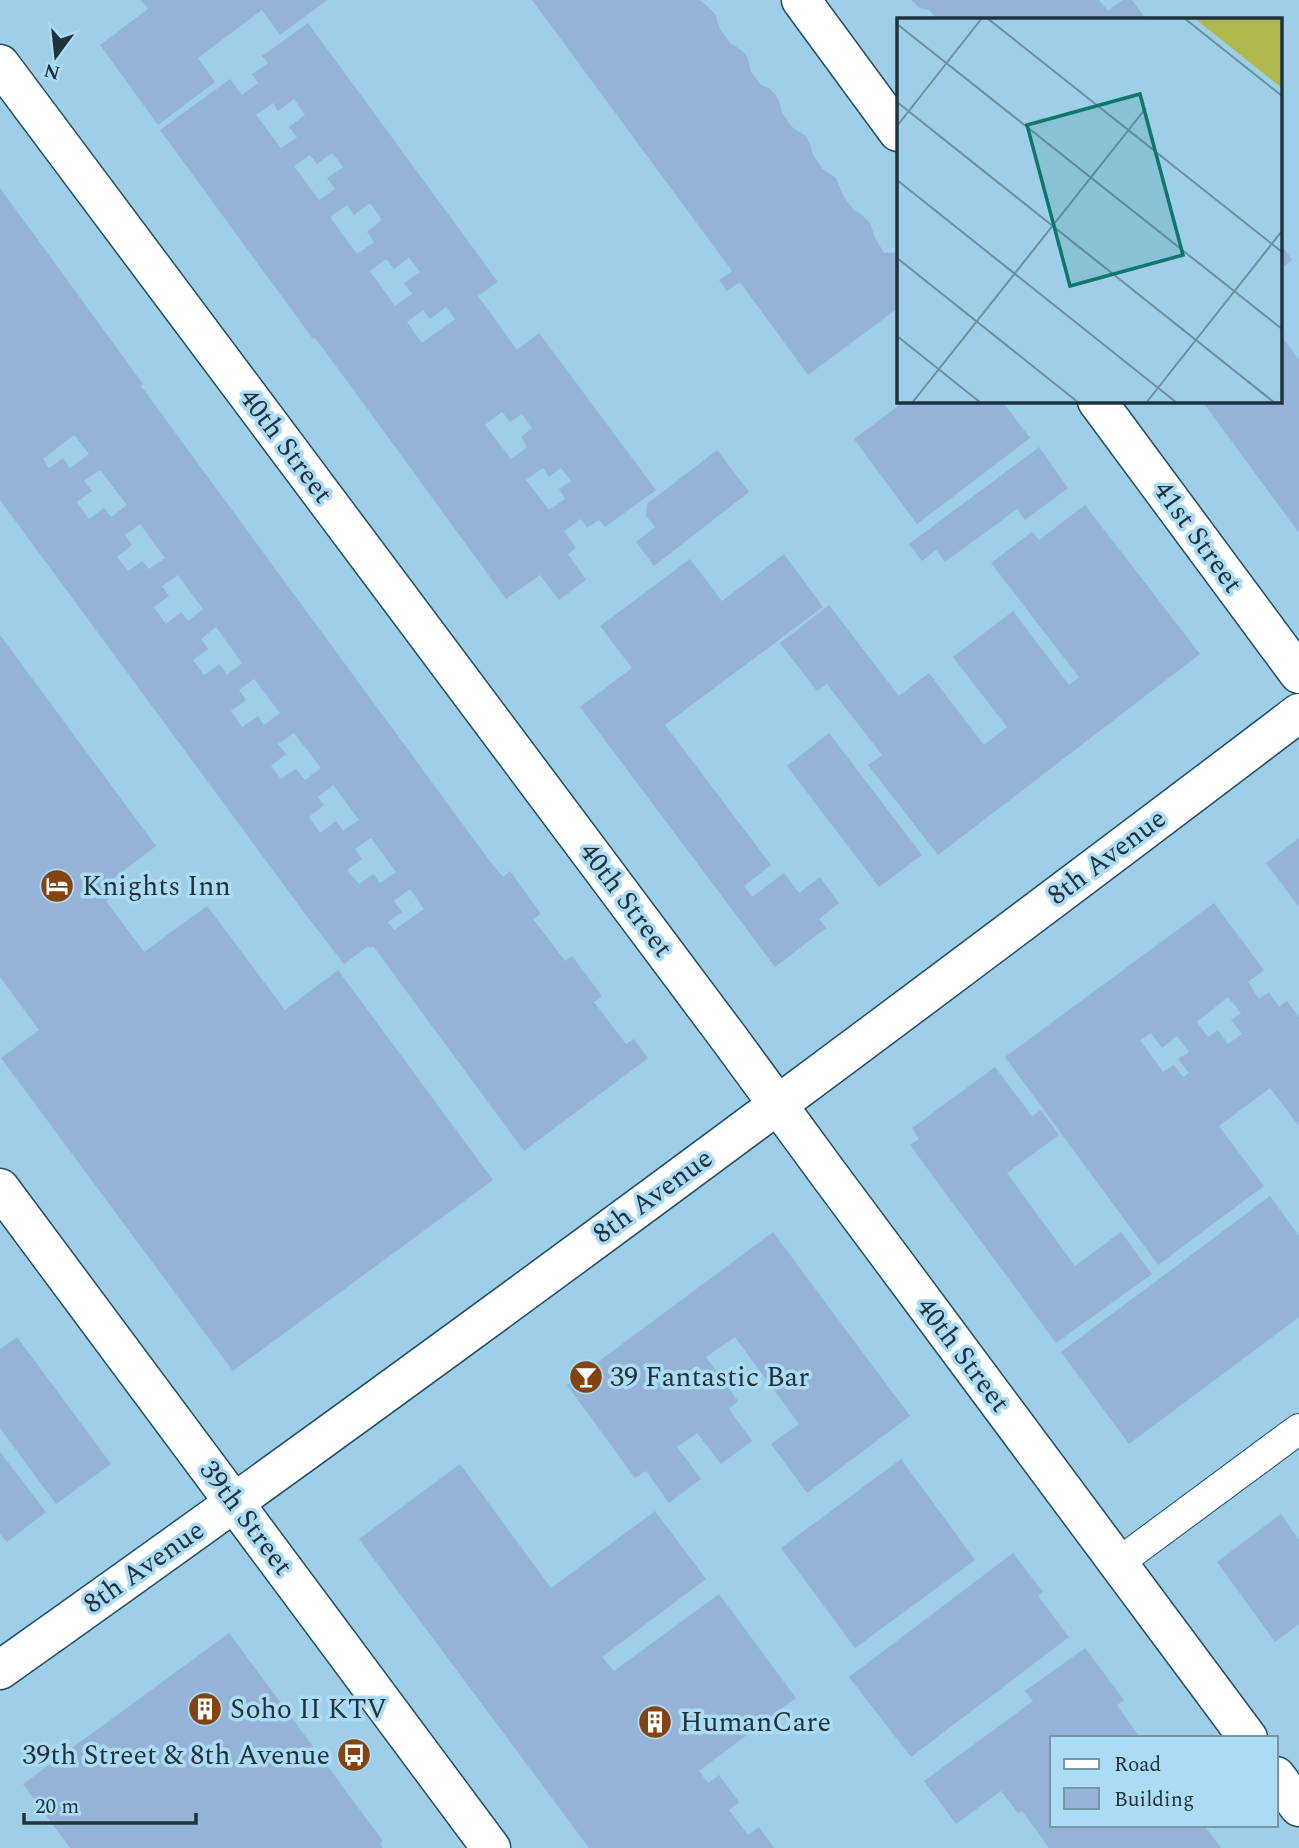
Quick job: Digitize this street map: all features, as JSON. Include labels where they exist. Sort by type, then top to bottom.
[{"type":"street","points":[[801,0],[897,131]]},
{"type":"street","name":"40th Street","points":[[0,64],[1247,1736]]},
{"type":"street","name":"41st Street","points":[[1098,402],[1299,674]]},
{"type":"street","name":"8th Avenue","points":[[0,1670],[235,1502],[777,1105],[1299,713]]},
{"type":"street","name":"39th Street","points":[[0,1188],[491,1848]]},
{"type":"street","points":[[1278,1779],[1299,1807]]},
{"type":"lane","points":[[1118,1563],[1299,1429]]},
{"type":"building","points":[[141,0],[327,0],[280,35],[262,10],[198,58],[215,82],[158,125],[100,45],[148,9]]},
{"type":"building","points":[[532,0],[699,0],[706,5],[715,14],[720,29],[730,43],[744,52],[751,72],[761,85],[775,94],[782,113],[792,127],[806,136],[813,155],[823,169],[836,178],[844,197],[854,210],[870,223],[884,253],[897,252],[897,309],[808,375],[740,282],[727,291],[719,280],[732,271]]},
{"type":"building","points":[[911,0],[1099,0],[1108,11],[1122,0],[1132,0],[1145,18],[936,18],[929,10],[920,8]]},
{"type":"building","points":[[308,23],[498,282],[478,296],[517,350],[539,333],[656,490],[605,527],[599,520],[587,528],[581,519],[564,531],[576,548],[568,554],[586,580],[559,600],[540,575],[506,599],[160,130],[230,79],[242,95],[258,83],[252,74],[268,63],[262,56]],"holes":[[[294,99],[305,115],[289,127],[297,137],[281,148],[256,115],[273,103],[278,111]],[[332,153],[343,167],[327,178],[335,189],[319,200],[294,166],[310,155],[317,164]],[[370,203],[382,220],[367,232],[374,242],[357,254],[330,217],[347,205],[354,215]],[[409,257],[420,272],[404,283],[412,294],[395,306],[370,271],[386,259],[394,269]],[[446,307],[455,319],[422,343],[407,322],[423,310],[430,319]],[[502,412],[510,422],[522,414],[532,428],[521,437],[527,447],[511,459],[485,425]],[[543,468],[549,477],[561,468],[571,481],[559,489],[565,499],[549,510],[526,480]]]},
{"type":"building","points":[[0,188],[143,384],[141,386],[489,860],[503,877],[510,871],[541,914],[533,919],[565,961],[572,956],[602,996],[594,1002],[626,1044],[634,1039],[648,1058],[524,1151],[373,946],[368,946],[344,964],[0,500]],"holes":[[[74,435],[89,454],[70,468],[63,458],[49,468],[43,459]],[[100,470],[127,505],[111,517],[104,508],[89,519],[77,502],[92,491],[84,481]],[[140,524],[165,558],[149,569],[142,561],[128,571],[117,557],[132,545],[125,535]],[[178,575],[203,609],[188,621],[181,612],[166,624],[154,607],[169,596],[162,586]],[[216,627],[242,663],[227,675],[220,664],[204,675],[193,660],[208,649],[201,639]],[[254,679],[280,713],[264,725],[258,716],[242,727],[231,711],[246,700],[239,690]],[[294,733],[321,768],[305,780],[296,769],[281,779],[271,766],[286,754],[278,744]],[[333,785],[359,820],[343,831],[336,821],[320,833],[309,817],[324,805],[318,797]],[[371,838],[396,872],[380,883],[373,874],[359,884],[347,870],[362,859],[355,849]],[[410,889],[424,909],[394,930],[388,922],[402,912],[394,901]]]},
{"type":"building","points":[[1282,246],[1292,260],[1282,268]]},
{"type":"building","points":[[1282,337],[1299,360],[1299,533],[1203,402],[1282,402]]},
{"type":"building","points":[[904,402],[1003,402],[1030,438],[917,524],[854,439]]},
{"type":"building","points":[[1039,447],[1068,488],[1025,520],[1017,509],[945,562],[936,550],[922,561],[909,544]]},
{"type":"building","points":[[717,450],[749,492],[654,566],[636,542],[655,527],[646,516],[647,504]]},
{"type":"building","points":[[1085,505],[1200,654],[938,855],[868,765],[882,755],[827,684],[817,691],[780,643],[829,605],[899,696],[929,673],[984,745],[1007,727],[953,657],[1013,611],[1069,685],[1079,677],[991,563],[1032,532],[1039,540]]},
{"type":"building","points":[[784,554],[823,607],[665,725],[771,865],[744,886],[752,897],[784,873],[799,893],[820,877],[839,903],[819,919],[826,928],[775,967],[580,707],[632,668],[600,626],[690,559],[722,601]]},
{"type":"building","points":[[0,635],[156,846],[110,881],[119,892],[106,901],[144,952],[207,906],[285,1010],[338,970],[493,1180],[233,1371],[1,1058],[39,1030],[0,977]]},
{"type":"building","points":[[829,733],[922,855],[879,887],[787,766]]},
{"type":"building","points":[[1299,838],[1299,907],[1266,863]]},
{"type":"building","points":[[1214,903],[1264,970],[1248,982],[1259,999],[1269,992],[1279,1007],[1287,1001],[1299,1017],[1299,1126],[1270,1088],[1219,1126],[1264,1186],[1158,1265],[1005,1057]],"holes":[[[1228,997],[1241,1013],[1231,1020],[1242,1034],[1228,1044],[1218,1030],[1208,1037],[1197,1022]],[[1151,1033],[1162,1048],[1177,1036],[1189,1052],[1178,1059],[1189,1073],[1183,1077],[1174,1065],[1163,1072],[1140,1040]]]},
{"type":"building","points":[[995,1067],[1032,1116],[1041,1110],[1059,1135],[1007,1173],[1075,1266],[1121,1232],[1152,1274],[1056,1343],[910,1145],[919,1139],[912,1128]]},
{"type":"building","points":[[1270,1196],[1299,1236],[1299,1317],[1129,1444],[1061,1352]]},
{"type":"building","points":[[773,1232],[910,1416],[807,1493],[771,1444],[799,1424],[735,1337],[706,1357],[738,1401],[729,1409],[752,1441],[721,1464],[697,1433],[677,1447],[701,1479],[669,1503],[646,1471],[635,1478],[567,1385]]},
{"type":"building","points":[[17,1337],[111,1464],[56,1504],[0,1428],[0,1349]]},
{"type":"building","points":[[0,1452],[46,1512],[7,1542],[0,1534]]},
{"type":"building","points":[[901,1459],[975,1560],[855,1648],[781,1548]]},
{"type":"building","points":[[460,1464],[551,1588],[655,1511],[706,1579],[602,1657],[614,1671],[719,1594],[796,1698],[699,1771],[708,1783],[719,1775],[739,1802],[729,1810],[748,1835],[759,1827],[774,1848],[589,1848],[359,1539]]},
{"type":"building","points":[[1281,1514],[1299,1540],[1299,1624],[1275,1642],[1217,1562]]},
{"type":"building","points":[[1013,1553],[1043,1592],[1038,1596],[1069,1637],[911,1757],[849,1677]]},
{"type":"building","name":"Soho II KTV","points":[[229,1633],[383,1841],[380,1843],[383,1848],[70,1848],[23,1784]]},
{"type":"building","points":[[1085,1648],[1124,1700],[1117,1705],[1139,1736],[1050,1736],[1050,1827],[1205,1827],[1221,1848],[1049,1848],[1022,1811],[1018,1813],[1001,1791],[956,1824],[924,1781],[1033,1701],[1025,1691]]},
{"type":"place","name":"Knights Inn","points":[[57,886]]},
{"type":"place","name":"39 Fantastic Bar","points":[[586,1377]]},
{"type":"place","name":"Soho II KTV","points":[[205,1709]]},
{"type":"place","name":"HumanCare","points":[[655,1722]]},
{"type":"place","name":"39th Street & 8th Avenue","points":[[354,1755]]}]
